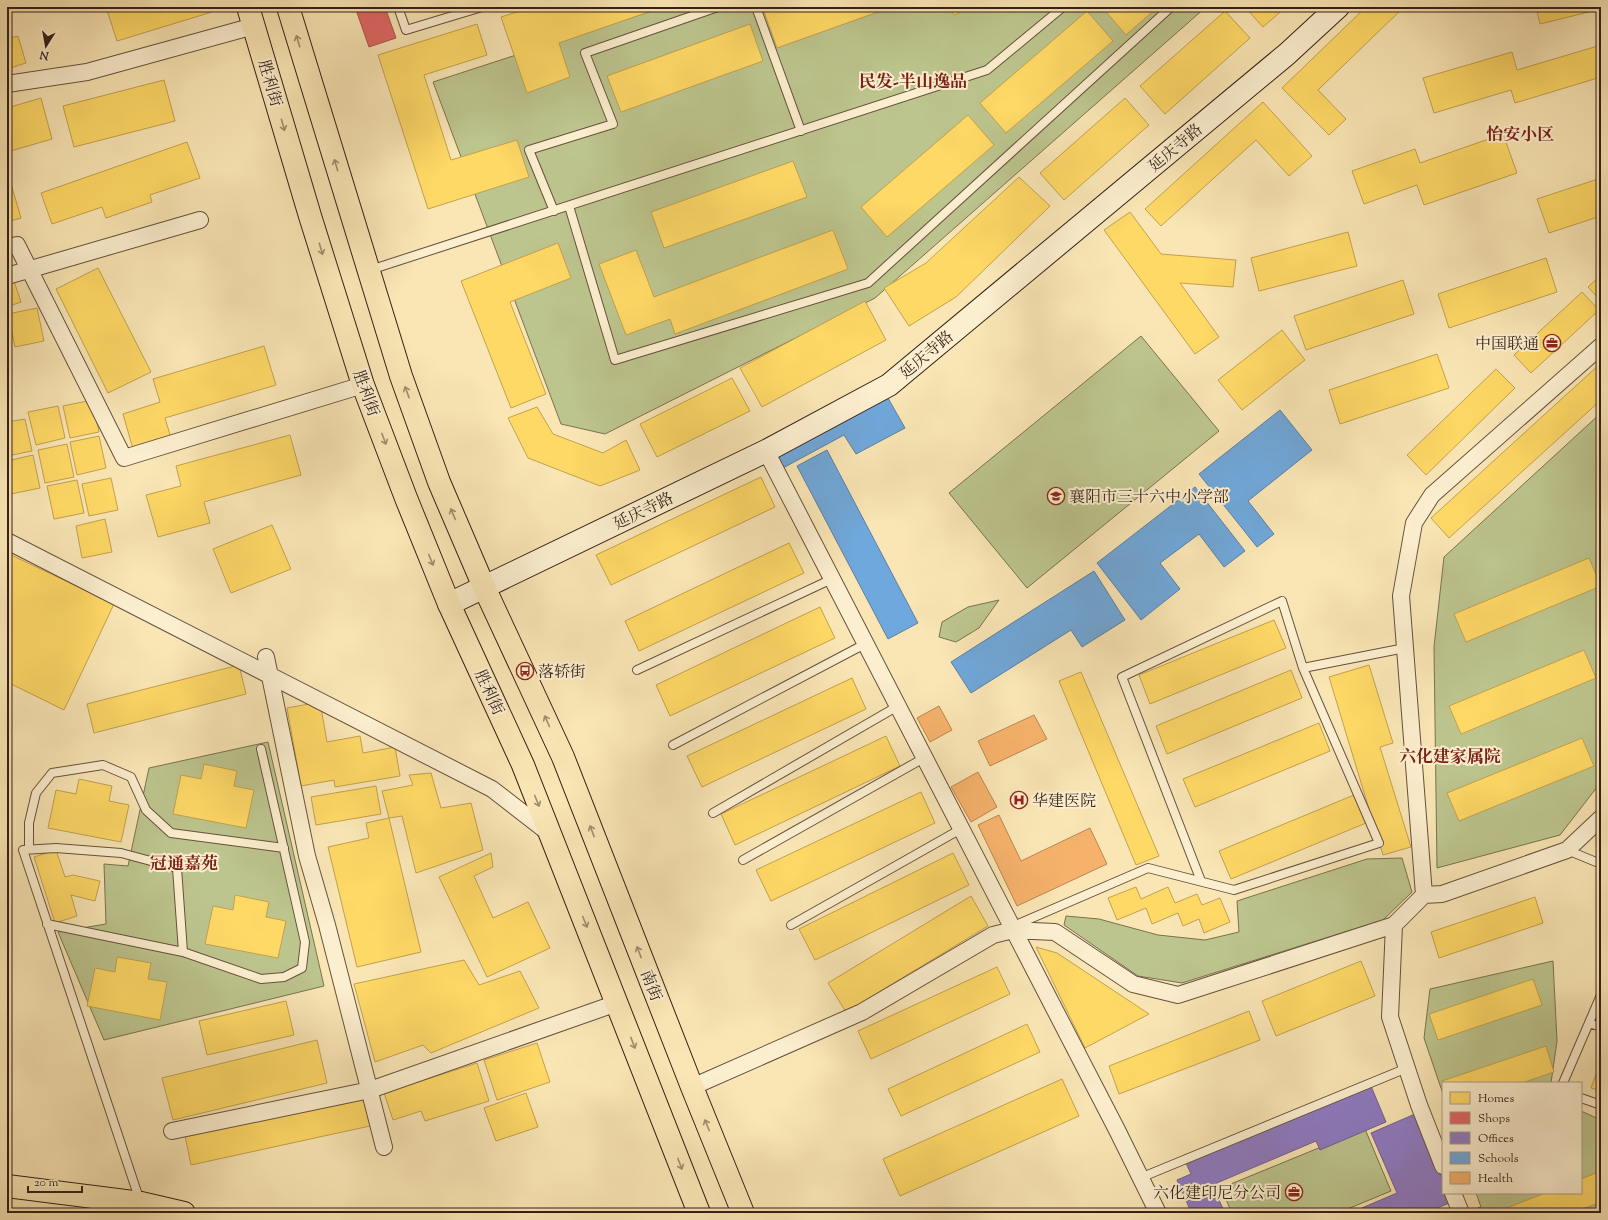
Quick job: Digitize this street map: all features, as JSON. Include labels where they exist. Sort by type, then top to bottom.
[{"type":"highway","name":"南街","points":[[288,7],[401,376],[439,482],[484,587],[563,757],[743,1213]]},
{"type":"highway","name":"胜利街","points":[[251,16],[310,216],[363,385],[406,498],[449,604],[523,765],[550,834]]},
{"type":"highway","points":[[550,834],[700,1213]]},
{"type":"highway","points":[[717,1149],[754,1213]]},
{"type":"highway","points":[[7,1186],[141,1203],[184,1213]]},
{"type":"street","name":"延庆寺路","points":[[449,604],[766,451],[889,385],[1287,54],[1338,7]]},
{"type":"street","points":[[7,84],[87,72],[251,16]]},
{"type":"street","points":[[7,276],[200,220]]},
{"type":"street","points":[[7,247],[18,245],[124,458],[363,385]]},
{"type":"street","points":[[1424,895],[1401,596],[1414,523],[1432,495],[1601,346]]},
{"type":"street","points":[[766,451],[1158,1213]]},
{"type":"street","points":[[7,541],[492,789],[550,834]]},
{"type":"street","points":[[266,657],[307,856],[327,925],[384,1147]]},
{"type":"street","points":[[692,1087],[862,1012],[993,935],[1012,929],[1055,932],[1133,984],[1178,995],[1394,925],[1424,895],[1442,894],[1567,850],[1601,818]]},
{"type":"street","points":[[1394,925],[1390,1018],[1442,1163]]},
{"type":"street","points":[[172,1131],[370,1090],[617,1002]]},
{"type":"street","points":[[1454,1194],[1461,1213]]},
{"type":"lane","points":[[398,7],[406,30],[482,7]]},
{"type":"lane","points":[[554,211],[529,150],[613,124],[585,52],[718,7]]},
{"type":"lane","points":[[756,7],[801,131]]},
{"type":"lane","points":[[368,271],[987,70],[1063,7]]},
{"type":"lane","points":[[569,206],[615,360],[868,283],[1171,7]]},
{"type":"lane","points":[[637,670],[832,579]]},
{"type":"lane","points":[[1012,929],[1148,868],[1234,890],[1379,843],[1303,668],[1282,601],[1122,677],[1201,881]]},
{"type":"lane","points":[[673,744],[865,644]]},
{"type":"lane","points":[[1303,668],[1405,648]]},
{"type":"lane","points":[[713,813],[898,706]]},
{"type":"lane","points":[[47,924],[183,952],[261,979],[284,977],[302,968],[305,942],[261,750]]},
{"type":"lane","points":[[743,860],[924,758]]},
{"type":"lane","points":[[29,849],[29,823],[36,793],[52,773],[103,765],[131,777],[146,810],[171,833],[284,848]]},
{"type":"lane","points":[[791,925],[961,829]]},
{"type":"lane","points":[[141,1203],[23,850],[56,848],[121,853],[177,868],[183,952]]},
{"type":"lane","points":[[1567,850],[1601,864]]},
{"type":"lane","points":[[1563,1082],[1601,995]]},
{"type":"lane","points":[[1589,1022],[1601,1027]]},
{"type":"lane","points":[[1140,1178],[1407,1068]]},
{"type":"lane","points":[[1582,1098],[1601,1105]]},
{"type":"green space","points":[[664,7],[1206,7],[875,298],[605,434],[561,424],[433,82]]},
{"type":"green space","points":[[1141,336],[1219,431],[1027,588],[949,493]]},
{"type":"green space","points":[[1601,413],[1601,782],[1560,835],[1437,868],[1434,647],[1444,557]]},
{"type":"green space","points":[[999,600],[979,628],[956,642],[939,637],[942,622],[968,607]]},
{"type":"green space","points":[[268,742],[324,986],[104,1040],[58,932],[106,924],[104,864],[128,866],[149,768]]},
{"type":"green space","points":[[1402,858],[1412,892],[1383,920],[1182,983],[1138,976],[1064,925],[1066,916],[1099,919],[1158,935],[1205,940],[1239,932],[1237,901],[1367,859]]},
{"type":"green space","points":[[1553,961],[1557,1041],[1551,1082],[1442,1082],[1442,1091],[1424,1038],[1430,989]]},
{"type":"green space","points":[[1582,1111],[1601,1120],[1601,1213],[1464,1213],[1481,1207],[1476,1194],[1582,1194]]},
{"type":"green space","points":[[1365,1129],[1391,1191],[1338,1213],[1232,1213],[1221,1188]]},
{"type":"building: Homes","points":[[106,7],[211,7],[212,12],[117,41]]},
{"type":"building: Homes","points":[[406,7],[423,7],[408,12]]},
{"type":"building: Homes","points":[[532,7],[663,7],[559,43],[570,77],[527,93],[501,17]]},
{"type":"building: Homes","points":[[779,7],[892,7],[777,48],[764,12]]},
{"type":"building: Homes","points":[[950,7],[971,7],[954,15]]},
{"type":"building: Homes","points":[[1102,7],[1158,7],[1126,35]]},
{"type":"building: Homes","points":[[1245,7],[1286,7],[1263,27]]},
{"type":"building: Homes","points":[[1366,7],[1404,7],[1318,90],[1346,119],[1329,135],[1282,88]]},
{"type":"building: Homes","points":[[1536,7],[1601,7],[1601,9],[1540,24]]},
{"type":"building: Homes","points":[[1087,11],[1113,41],[1006,133],[980,103]]},
{"type":"building: Homes","points":[[1225,11],[1250,38],[1165,114],[1140,86]]},
{"type":"building: Homes","points":[[477,24],[487,55],[424,75],[451,160],[517,140],[529,177],[428,209],[378,55]]},
{"type":"building: Homes","points":[[750,24],[763,61],[621,112],[607,76]]},
{"type":"building: Homes","points":[[18,36],[26,63],[7,69],[7,39]]},
{"type":"building: Homes","points":[[1601,45],[1601,77],[1515,103],[1511,90],[1434,113],[1423,78],[1512,52],[1517,70]]},
{"type":"building: Homes","points":[[164,80],[175,121],[74,147],[63,106]]},
{"type":"building: Homes","points":[[41,98],[52,139],[7,152],[7,108]]},
{"type":"building: Homes","points":[[1125,98],[1149,125],[1064,200],[1040,173]]},
{"type":"building: Homes","points":[[1263,102],[1312,156],[1289,176],[1256,140],[1161,226],[1145,209]]},
{"type":"building: Homes","points":[[968,115],[994,145],[887,237],[861,207]]},
{"type":"building: Homes","points":[[1503,134],[1517,173],[1424,205],[1417,185],[1364,204],[1352,171],[1415,149],[1420,163]]},
{"type":"building: Homes","points":[[187,142],[200,178],[150,195],[152,202],[106,218],[102,207],[52,224],[41,193]]},
{"type":"building: Homes","points":[[793,161],[807,197],[664,248],[651,212]]},
{"type":"building: Homes","points":[[9,177],[21,218],[7,222],[7,178]]},
{"type":"building: Homes","points":[[1019,177],[1050,206],[956,297],[909,326],[884,288],[926,263]]},
{"type":"building: Homes","points":[[1601,178],[1601,216],[1549,233],[1537,199]]},
{"type":"building: Homes","points":[[1130,212],[1161,254],[1236,260],[1233,287],[1180,283],[1219,337],[1195,354],[1104,230]]},
{"type":"building: Homes","points":[[833,230],[848,269],[675,334],[670,319],[626,335],[599,264],[636,250],[654,297]]},
{"type":"building: Homes","points":[[1348,232],[1357,266],[1259,291],[1251,258]]},
{"type":"building: Homes","points":[[558,243],[571,278],[510,302],[546,394],[511,408],[461,281]]},
{"type":"building: Homes","points":[[1546,258],[1557,292],[1449,328],[1438,294]]},
{"type":"building: Homes","points":[[98,268],[151,372],[108,393],[56,289]]},
{"type":"building: Homes","points":[[1601,275],[1601,301],[1588,287]]},
{"type":"building: Homes","points":[[1403,280],[1414,314],[1306,350],[1294,316]]},
{"type":"building: Homes","points":[[14,281],[21,302],[7,307],[7,283]]},
{"type":"building: Homes","points":[[1582,292],[1599,310],[1531,373],[1514,355]]},
{"type":"building: Homes","points":[[865,301],[886,340],[762,407],[740,368]]},
{"type":"building: Homes","points":[[37,308],[44,341],[15,347],[8,314]]},
{"type":"building: Homes","points":[[1282,330],[1305,360],[1242,410],[1218,380]]},
{"type":"building: Homes","points":[[264,346],[276,385],[165,418],[171,438],[133,449],[123,414],[160,402],[153,379]]},
{"type":"building: Homes","points":[[1437,354],[1449,388],[1340,424],[1329,390]]},
{"type":"building: Homes","points":[[1601,363],[1601,400],[1449,538],[1431,518]]},
{"type":"building: Homes","points":[[1496,369],[1515,388],[1426,475],[1407,455]]},
{"type":"building: Homes","points":[[732,378],[750,411],[657,457],[640,424]]},
{"type":"building: Homes","points":[[92,400],[99,432],[70,438],[63,406]]},
{"type":"building: Homes","points":[[58,406],[65,438],[36,445],[28,412]]},
{"type":"building: Homes","points":[[537,407],[553,434],[603,453],[626,440],[640,470],[600,486],[528,458],[508,418]]},
{"type":"building: Homes","points":[[25,419],[32,451],[7,456],[7,422]]},
{"type":"building: Homes","points":[[290,435],[301,475],[204,502],[210,523],[158,537],[146,495],[181,486],[176,466]]},
{"type":"building: Homes","points":[[99,436],[106,468],[77,475],[70,442]]},
{"type":"building: Homes","points":[[67,444],[74,477],[45,483],[38,450]]},
{"type":"building: Homes","points":[[33,455],[40,488],[11,494],[7,475],[7,461]]},
{"type":"building: Homes","points":[[761,477],[775,507],[611,585],[596,555]]},
{"type":"building: Homes","points":[[111,478],[118,510],[89,516],[82,484]]},
{"type":"building: Homes","points":[[77,480],[84,513],[54,519],[47,486]]},
{"type":"building: Homes","points":[[105,519],[112,552],[82,558],[76,526]]},
{"type":"building: Homes","points":[[272,525],[291,569],[231,593],[213,549]]},
{"type":"building: Homes","points":[[789,543],[804,573],[639,651],[625,621]]},
{"type":"building: Homes","points":[[7,553],[114,604],[64,710],[7,682]]},
{"type":"building: Homes","points":[[1589,558],[1601,586],[1466,642],[1454,614]]},
{"type":"building: Homes","points":[[820,607],[835,638],[670,716],[656,685]]},
{"type":"building: Homes","points":[[1274,620],[1286,648],[1150,704],[1139,675]]},
{"type":"building: Homes","points":[[1584,650],[1596,678],[1461,734],[1449,706]]},
{"type":"building: Homes","points":[[239,665],[246,694],[94,733],[87,704]]},
{"type":"building: Homes","points":[[1369,665],[1393,743],[1380,747],[1411,847],[1383,855],[1329,677]]},
{"type":"building: Homes","points":[[1291,670],[1302,698],[1167,754],[1156,726]]},
{"type":"building: Homes","points":[[1081,672],[1159,856],[1136,865],[1059,681]]},
{"type":"building: Homes","points":[[852,678],[866,709],[702,787],[687,756]]},
{"type":"building: Homes","points":[[320,702],[327,742],[360,736],[363,753],[395,747],[400,776],[335,787],[334,780],[301,786],[287,708]]},
{"type":"building: Homes","points":[[1319,723],[1330,751],[1195,807],[1183,779]]},
{"type":"building: Homes","points":[[886,736],[900,766],[735,845],[721,814]]},
{"type":"building: Homes","points":[[1582,738],[1594,766],[1459,821],[1447,793]]},
{"type":"building: Homes","points":[[204,764],[237,771],[234,786],[254,790],[246,828],[173,814],[181,775],[201,779]]},
{"type":"building: Homes","points":[[431,773],[441,808],[471,803],[483,850],[416,873],[402,816],[389,818],[382,791],[413,785],[409,775]]},
{"type":"building: Homes","points":[[79,779],[112,786],[109,801],[129,805],[121,842],[48,828],[56,790],[76,794]]},
{"type":"building: Homes","points":[[376,786],[381,814],[316,825],[311,797]]},
{"type":"building: Homes","points":[[921,792],[935,823],[771,901],[756,870]]},
{"type":"building: Homes","points":[[1354,795],[1366,823],[1231,879],[1219,851]]},
{"type":"building: Homes","points":[[389,818],[421,952],[357,967],[328,847],[369,838],[366,823]]},
{"type":"building: Homes","points":[[56,850],[65,877],[73,875],[100,881],[95,901],[71,895],[77,916],[55,923],[34,857]]},
{"type":"building: Homes","points":[[491,853],[493,867],[474,876],[493,918],[528,902],[550,948],[487,977],[439,877]]},
{"type":"building: Homes","points":[[953,853],[969,885],[815,960],[799,929]]},
{"type":"building: Homes","points":[[1136,887],[1141,899],[1168,887],[1175,903],[1197,894],[1202,905],[1220,898],[1230,922],[1204,933],[1199,919],[1183,926],[1178,913],[1152,924],[1146,908],[1117,920],[1108,898]]},
{"type":"building: Homes","points":[[235,895],[269,902],[266,917],[286,921],[278,958],[205,944],[213,906],[233,910]]},
{"type":"building: Homes","points":[[971,896],[988,926],[846,1012],[828,983]]},
{"type":"building: Homes","points":[[1535,897],[1543,923],[1439,958],[1431,932]]},
{"type":"building: Homes","points":[[1036,947],[1057,953],[1149,1014],[1085,1048]]},
{"type":"building: Homes","points":[[117,957],[151,963],[148,979],[167,982],[160,1020],[87,1006],[95,968],[115,972]]},
{"type":"building: Homes","points":[[464,960],[479,985],[520,971],[539,1008],[431,1053],[423,1045],[375,1062],[354,984]]},
{"type":"building: Homes","points":[[1361,961],[1375,996],[1276,1036],[1262,1001]]},
{"type":"building: Homes","points":[[997,967],[1010,994],[871,1059],[858,1031]]},
{"type":"building: Homes","points":[[1533,979],[1542,1005],[1438,1040],[1429,1014]]},
{"type":"building: Homes","points":[[286,1001],[294,1035],[207,1055],[199,1021]]},
{"type":"building: Homes","points":[[1249,1011],[1260,1040],[1119,1094],[1109,1066]]},
{"type":"building: Homes","points":[[1027,1024],[1040,1052],[901,1116],[888,1089]]},
{"type":"building: Homes","points":[[317,1040],[327,1083],[173,1120],[162,1078]]},
{"type":"building: Homes","points":[[537,1043],[550,1082],[497,1100],[484,1060]]},
{"type":"building: Homes","points":[[1546,1046],[1554,1072],[1525,1082],[1442,1081]]},
{"type":"building: Homes","points":[[1601,1060],[1601,1091],[1591,1088]]},
{"type":"building: Homes","points":[[477,1063],[489,1101],[425,1121],[421,1111],[393,1120],[384,1093]]},
{"type":"building: Homes","points":[[1062,1079],[1079,1116],[900,1196],[883,1159]]},
{"type":"building: Homes","points":[[526,1093],[538,1127],[496,1141],[484,1108]]},
{"type":"building: Homes","points":[[364,1098],[370,1126],[191,1165],[185,1136]]},
{"type":"building: Homes","points":[[1601,1171],[1601,1202],[1572,1213],[1494,1213],[1542,1194],[1582,1194],[1582,1179]]},
{"type":"building: Shops","points":[[355,7],[385,7],[396,38],[369,47]]},
{"type":"building: Offices","points":[[1371,1086],[1386,1122],[1320,1150],[1316,1141],[1212,1185],[1225,1213],[1180,1213],[1191,1212],[1177,1180],[1191,1174],[1186,1163]]},
{"type":"building: Offices","points":[[1415,1114],[1442,1178],[1442,1194],[1449,1194],[1452,1202],[1432,1210],[1433,1213],[1350,1213],[1397,1193],[1371,1133]]},
{"type":"building: Schools","points":[[884,391],[905,428],[856,454],[844,435],[783,468],[774,452]]},
{"type":"building: Schools","points":[[1280,410],[1312,450],[1248,501],[1274,534],[1257,547],[1199,474]]},
{"type":"building: Schools","points":[[827,450],[918,623],[888,639],[797,466]]},
{"type":"building: Schools","points":[[1195,487],[1245,551],[1224,567],[1199,534],[1160,563],[1180,589],[1141,620],[1097,563]]},
{"type":"building: Schools","points":[[1094,571],[1125,620],[1082,647],[1071,630],[971,693],[951,662]]},
{"type":"building: Health","points":[[939,706],[952,730],[930,742],[917,718]]},
{"type":"building: Health","points":[[1034,715],[1047,739],[990,766],[978,741]]},
{"type":"building: Health","points":[[978,772],[997,807],[971,822],[951,787]]},
{"type":"building: Health","points":[[999,815],[1021,861],[1090,828],[1107,864],[1017,906],[978,825]]},
{"type":"place","name":"中国联通","points":[[1552,343]]},
{"type":"place","name":"襄阳市三十六中小学部","points":[[1056,496]]},
{"type":"place","name":"落轿街","points":[[525,671]]},
{"type":"place","name":"华建医院","points":[[1019,800]]},
{"type":"place","name":"六化建印尼分公司","points":[[1294,1192]]},
{"type":"district","name":"民发-半山逸品","points":[[913,81]]},
{"type":"district","name":"怡安小区","points":[[1520,134]]},
{"type":"district","name":"六化建家属院","points":[[1450,756]]},
{"type":"district","name":"冠通嘉苑","points":[[184,863]]}]
